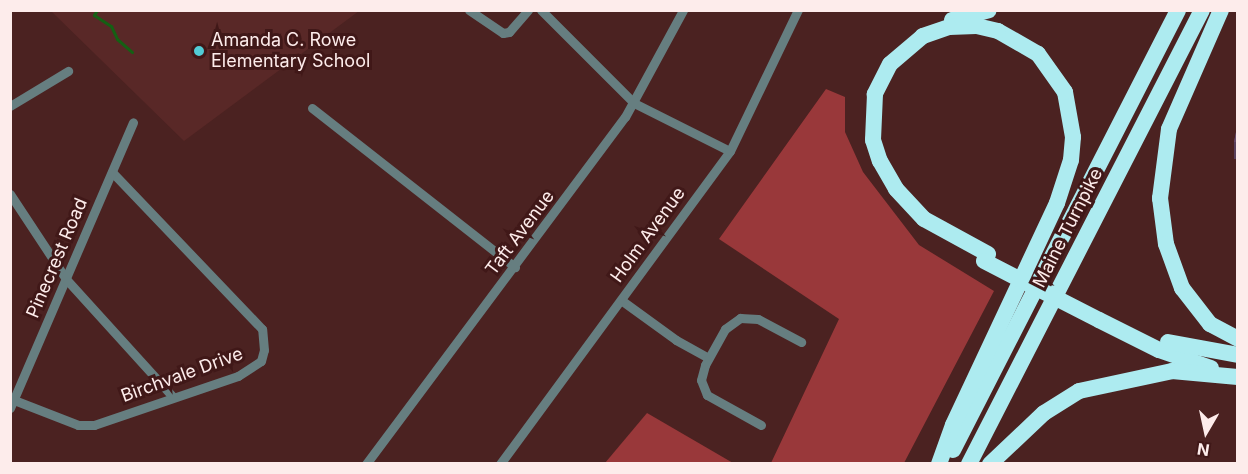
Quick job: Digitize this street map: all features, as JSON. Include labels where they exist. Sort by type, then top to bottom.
[{"type":"highway","points":[[989,10],[917,29],[897,41],[870,77],[863,110],[868,155],[898,207],[919,226],[1101,316],[1159,350],[1238,376]]},
{"type":"highway","name":"Maine Turnpike","points":[[946,464],[1178,10]]},
{"type":"highway","name":"Maine Turnpike","points":[[969,464],[1202,10]]},
{"type":"highway","points":[[1221,10],[1169,129],[1160,198],[1166,244],[1182,288],[1210,324],[1238,339]]},
{"type":"highway","points":[[939,464],[952,425],[1057,203],[1071,160],[1073,137],[1065,92],[1038,54],[998,31],[976,26],[949,27],[923,36],[890,64],[873,105],[873,140],[880,161],[896,189],[924,219],[986,258]]},
{"type":"highway","points":[[1101,316],[1186,348],[1238,355]]},
{"type":"highway","points":[[990,464],[1044,413],[1079,391],[1172,371],[1238,376]]},
{"type":"street","points":[[469,10],[502,33],[509,32],[528,10]]},
{"type":"street","points":[[541,10],[634,103],[730,151]]},
{"type":"street","name":"Taft Avenue","points":[[366,464],[515,267],[634,103],[683,10]]},
{"type":"street","name":"Holm Avenue","points":[[500,464],[730,151],[798,10]]},
{"type":"street","points":[[10,106],[68,72]]},
{"type":"street","points":[[312,108],[515,267]]},
{"type":"street","name":"Pinecrest Road","points":[[13,404],[133,122]]},
{"type":"street","name":"Birchvale Drive","points":[[13,404],[85,427],[254,368],[264,350],[262,329],[112,172]]},
{"type":"street","points":[[10,194],[66,279],[173,397]]},
{"type":"street","points":[[621,300],[676,340],[708,358]]},
{"type":"street","points":[[760,425],[707,394],[701,380],[708,358],[725,329],[740,318],[758,319],[801,342]]},
{"type":"shaded area","name":"Amanda C. Rowe Elementary School","points":[[51,11],[359,11],[184,141]]},
{"type":"shaded area","points":[[826,89],[845,97],[845,132],[863,172],[919,245],[994,291],[904,463],[771,463],[839,319],[719,239]]},
{"type":"shaded area","points":[[647,413],[733,463],[605,463]]},
{"type":"building","points":[[1238,122],[1238,142],[1234,142]]},
{"type":"waterway","points":[[97,10],[94,15],[111,26],[117,39],[132,52]]},
{"type":"place","name":"Amanda C. Rowe Elementary School","points":[[199,51]]}]
